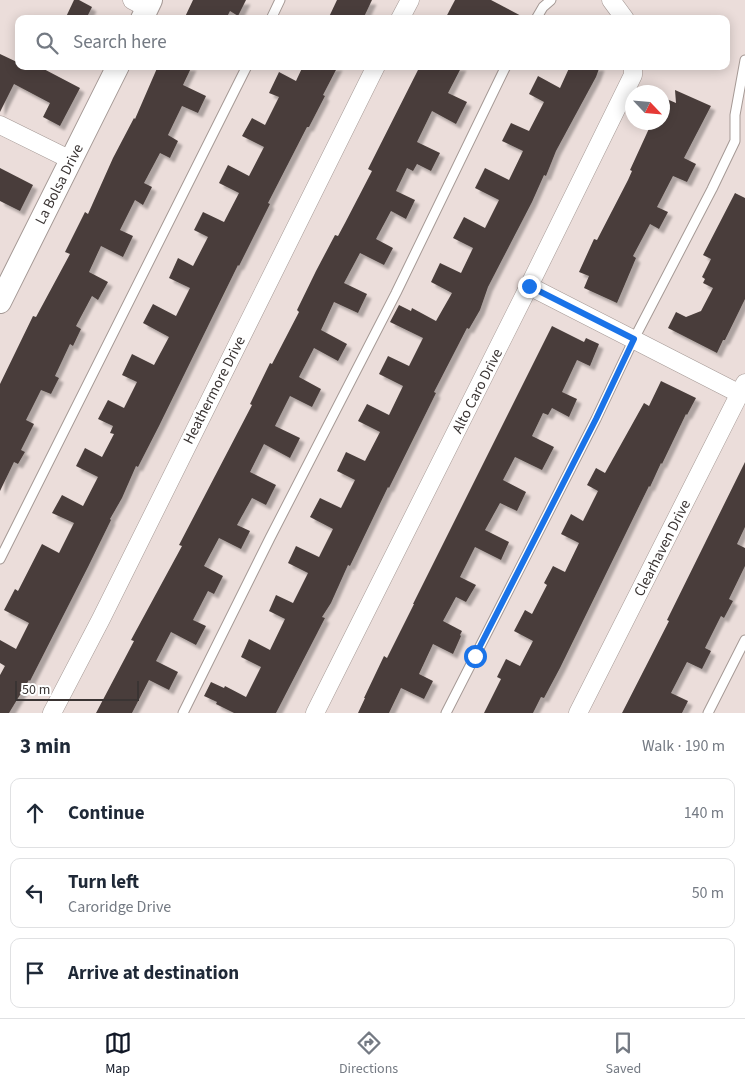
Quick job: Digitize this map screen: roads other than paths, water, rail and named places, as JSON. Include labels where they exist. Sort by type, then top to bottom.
[{"type":"street","points":[[402,15],[410,0]]},
{"type":"street","points":[[610,0],[621,15]]},
{"type":"street","name":"La Bolsa Drive","points":[[0,302],[116,70]]},
{"type":"street","name":"Heathermore Drive","points":[[52,713],[101,619],[374,70]]},
{"type":"street","name":"Alto Caro Drive","points":[[315,713],[529,286],[633,75],[633,70]]},
{"type":"street","points":[[0,125],[71,160]]},
{"type":"street","points":[[529,286],[634,339],[742,389]]},
{"type":"street","name":"Clearhaven Drive","points":[[578,713],[742,389]]},
{"type":"lane","points":[[273,15],[280,0]]},
{"type":"lane","points":[[538,15],[550,0]]},
{"type":"lane","points":[[446,713],[591,428],[634,339],[712,189],[734,141],[735,115],[745,60]]},
{"type":"lane","points":[[0,559],[245,70]]},
{"type":"lane","points":[[183,713],[270,538],[396,293],[504,70]]},
{"type":"lane","points":[[708,713],[745,640]]}]
